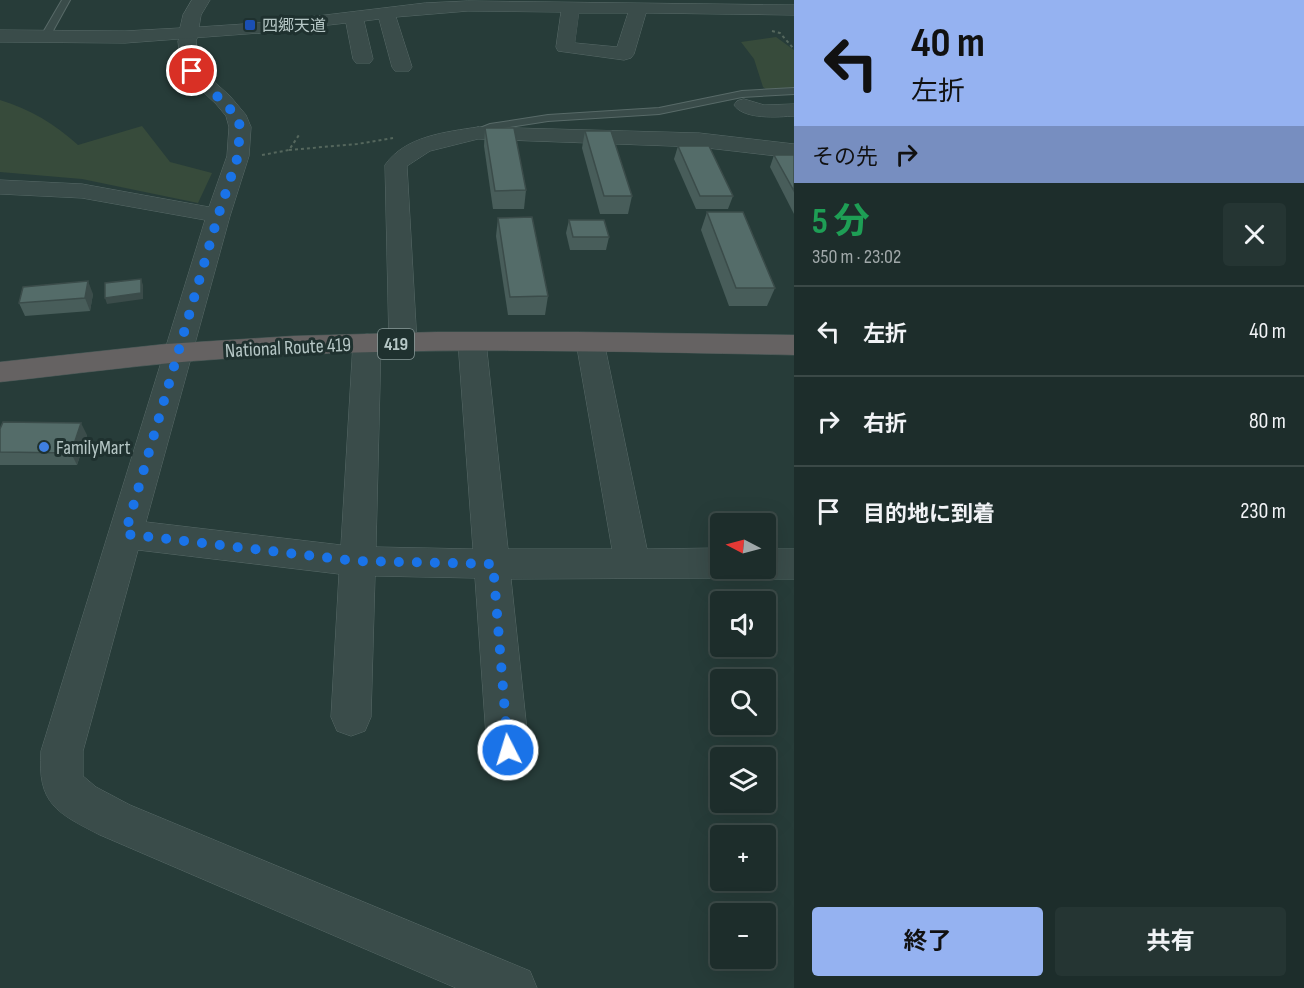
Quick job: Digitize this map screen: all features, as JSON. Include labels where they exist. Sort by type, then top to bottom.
[{"type":"highway","name":"National Route 419","points":[[0,372],[180,352],[367,343],[590,342],[794,345]]},
{"type":"street","points":[[201,0],[192,17],[187,40],[192,71],[236,115],[240,126],[238,157],[218,216],[62,751],[60,767],[62,785],[70,795],[115,820],[513,988]]},
{"type":"street","points":[[0,36],[125,37],[190,33],[468,6],[639,8],[744,5],[794,10]]},
{"type":"street","points":[[571,6],[565,47],[624,54],[639,8]]},
{"type":"street","points":[[386,13],[402,67]]},
{"type":"street","points":[[354,17],[363,59]]},
{"type":"street","points":[[744,105],[762,111],[794,110]]},
{"type":"street","points":[[403,344],[396,165],[411,152],[448,139],[482,134],[699,140],[794,151]]},
{"type":"street","points":[[0,187],[33,186],[71,190],[159,203],[218,216]]},
{"type":"street","points":[[472,342],[508,750]]},
{"type":"street","points":[[590,342],[632,562]]},
{"type":"street","points":[[351,717],[367,343]]},
{"type":"street","points":[[125,534],[356,561],[493,564],[710,563]]},
{"type":"street","points":[[776,564],[794,564]]},
{"type":"lane","points":[[46,36],[66,0]]},
{"type":"lane","points":[[482,134],[484,130],[494,126],[548,118],[659,111],[742,94],[794,91]]},
{"type":"path","points":[[289,150],[300,135]]},
{"type":"path","points":[[238,157],[357,144],[398,137]]},
{"type":"green space","points":[[776,37],[794,50],[794,89],[767,90],[763,87],[754,59],[741,42]]},
{"type":"green space","points":[[0,100],[42,118],[78,145],[142,126],[170,162],[212,173],[198,203],[82,179],[0,172]]},
{"type":"building","points":[[485,128],[514,128],[526,190],[495,191]]},
{"type":"building","points":[[585,131],[611,131],[632,196],[604,196]]},
{"type":"building","points":[[678,146],[709,146],[733,196],[700,196]]},
{"type":"building","points":[[774,155],[794,155],[794,191]]},
{"type":"building","points":[[707,212],[743,212],[775,288],[736,288]]},
{"type":"building","points":[[532,217],[548,296],[510,297],[498,218]]},
{"type":"building","points":[[569,220],[604,220],[609,237],[573,237]]},
{"type":"building","points":[[141,279],[141,293],[105,298],[105,283]]},
{"type":"building","points":[[88,281],[85,298],[19,303],[23,287]]},
{"type":"building","points":[[3,422],[81,423],[71,453],[0,452],[0,429]]},
{"type":"place","name":"四郷天道","points":[[250,25]]},
{"type":"place","name":"FamilyMart","points":[[44,447]]},
{"type":"route","points":[[192,71],[236,115],[240,126],[238,156],[218,216],[125,534],[356,561],[493,564],[508,750]]}]
